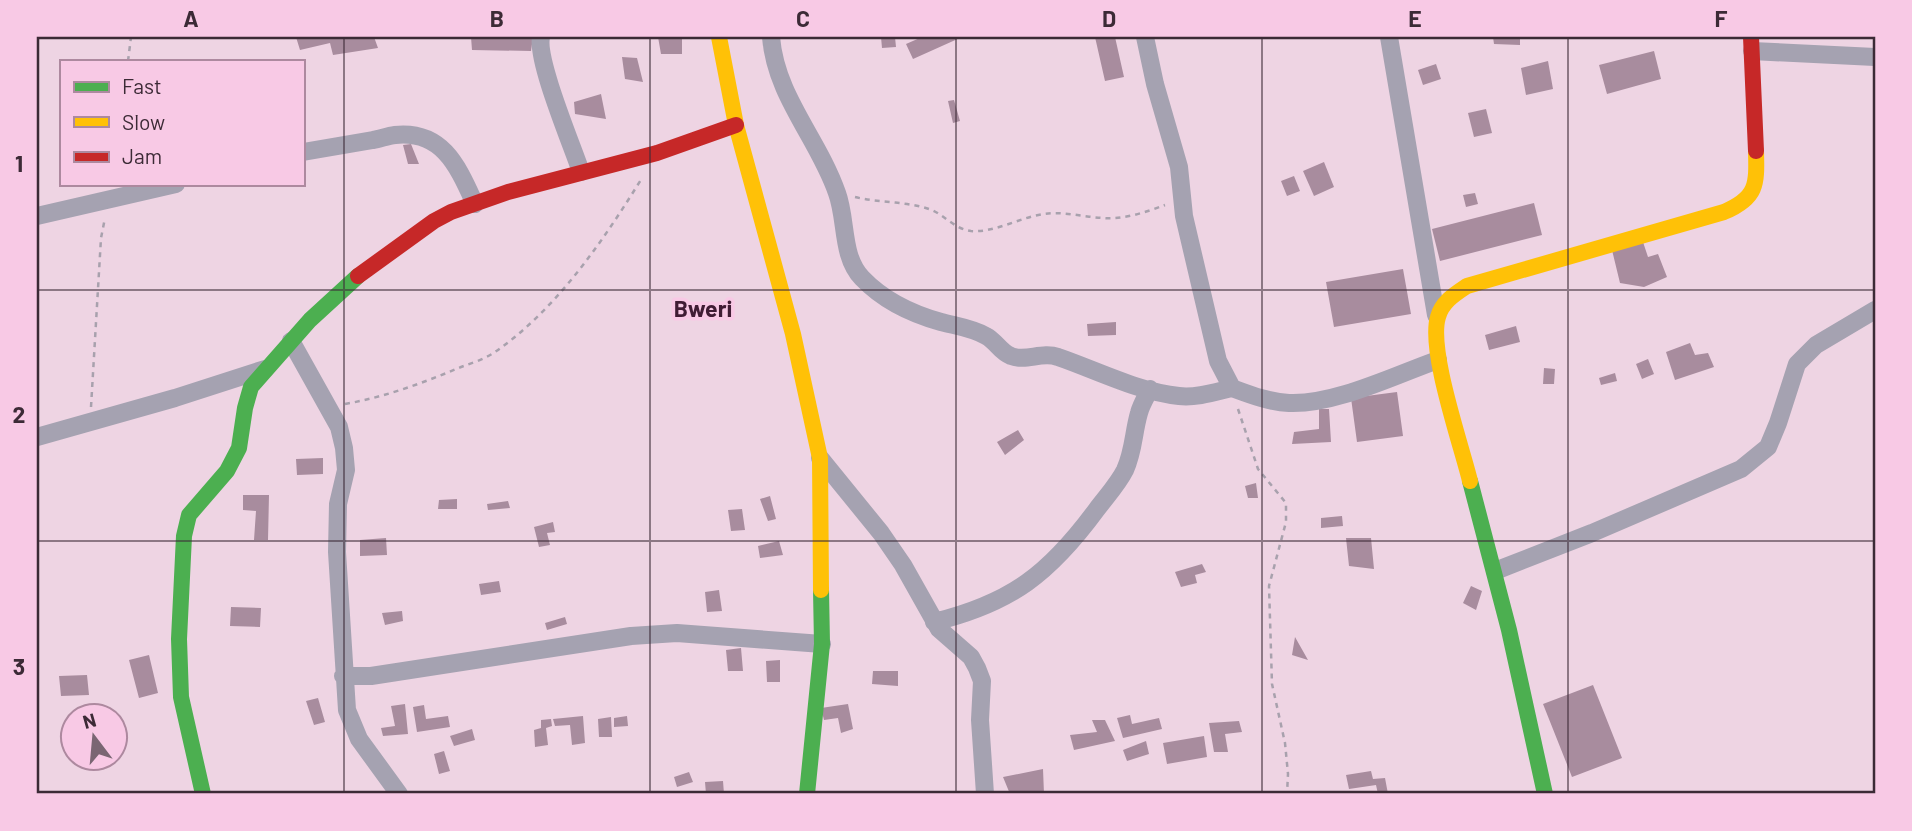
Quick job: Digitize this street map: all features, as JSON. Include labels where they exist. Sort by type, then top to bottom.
[{"type":"street","points":[[541,37],[539,46],[544,67],[581,172]]},
{"type":"street","points":[[719,37],[736,125],[793,334],[820,458],[822,644],[807,794]]},
{"type":"street","points":[[771,37],[773,53],[786,94],[838,193],[850,259],[861,277],[881,295],[907,310],[988,337],[1010,356],[1019,358],[1055,355],[1150,389],[1183,397],[1232,388],[1274,401],[1316,402],[1438,360]]},
{"type":"street","points":[[1145,37],[1155,84],[1179,167],[1182,200],[1218,361],[1232,388]]},
{"type":"street","points":[[1389,37],[1436,315],[1435,341],[1438,360],[1495,571],[1545,794]]},
{"type":"street","points":[[1436,315],[1450,296],[1467,286],[1724,212],[1742,204],[1753,194],[1757,176],[1751,44],[1875,57]]},
{"type":"street","points":[[203,794],[181,697],[184,536],[189,515],[227,471],[239,448],[251,387],[265,369],[361,275],[434,221],[508,192],[657,153],[736,125]]},
{"type":"street","points":[[304,152],[393,135],[414,135],[432,141],[457,165],[475,204]]},
{"type":"street","points":[[37,216],[168,186]]},
{"type":"street","points":[[1495,571],[1592,533],[1741,468],[1768,447],[1797,364],[1816,345],[1875,310]]},
{"type":"street","points":[[291,341],[339,428],[344,448],[346,470],[338,504],[337,552],[346,710],[359,739],[399,794]]},
{"type":"street","points":[[37,437],[265,369]]},
{"type":"street","points":[[934,622],[964,615],[1003,599],[1030,582],[1054,561],[1089,520],[1123,473],[1134,449],[1139,412],[1150,389]]},
{"type":"street","points":[[820,458],[881,533],[921,595],[939,629],[971,657],[982,681],[980,720],[985,794]]},
{"type":"street","points":[[343,676],[371,676],[631,636],[677,633],[822,644]]},
{"type":"path","points":[[128,60],[131,37]]},
{"type":"path","points":[[328,408],[377,398],[494,354],[531,322],[569,281],[612,227],[657,153]]},
{"type":"path","points":[[838,193],[878,203],[908,204],[932,210],[960,228],[972,231],[995,228],[1045,213],[1115,218],[1138,214],[1182,200]]},
{"type":"path","points":[[90,423],[101,238],[109,200]]},
{"type":"path","points":[[1232,388],[1258,469],[1286,503],[1286,522],[1269,586],[1272,684],[1285,743],[1287,794]]},
{"type":"building","points":[[296,37],[374,37],[378,48],[333,55],[330,43],[300,50]]},
{"type":"building","points":[[471,37],[533,37],[531,51],[472,50]]},
{"type":"building","points":[[658,37],[682,37],[682,54],[661,54]]},
{"type":"building","points":[[881,37],[895,37],[896,47],[882,48]]},
{"type":"building","points":[[922,37],[962,37],[913,59],[906,44]]},
{"type":"building","points":[[1095,37],[1115,37],[1124,77],[1105,81]]},
{"type":"building","points":[[1493,37],[1520,37],[1520,45],[1494,44]]},
{"type":"building","points":[[1654,51],[1661,79],[1607,94],[1599,65]]},
{"type":"building","points":[[622,57],[637,58],[643,82],[625,79]]},
{"type":"building","points":[[1548,61],[1553,89],[1526,95],[1521,68]]},
{"type":"building","points":[[1436,64],[1441,79],[1423,85],[1418,70]]},
{"type":"building","points":[[601,94],[606,119],[575,114],[574,102]]},
{"type":"building","points":[[954,100],[960,121],[953,123],[948,101]]},
{"type":"building","points":[[1486,109],[1492,133],[1474,137],[1468,113]]},
{"type":"building","points":[[411,144],[419,164],[408,164],[403,145]]},
{"type":"building","points":[[1324,162],[1334,187],[1314,196],[1303,171]]},
{"type":"building","points":[[1294,176],[1300,191],[1287,196],[1281,181]]},
{"type":"building","points":[[1475,193],[1478,204],[1466,207],[1463,195]]},
{"type":"building","points":[[1534,203],[1542,235],[1440,261],[1432,229]]},
{"type":"building","points":[[1643,242],[1648,257],[1658,254],[1667,277],[1644,287],[1620,283],[1612,250]]},
{"type":"building","points":[[1403,269],[1411,314],[1334,327],[1326,282]]},
{"type":"building","points":[[1116,322],[1116,335],[1088,336],[1087,324]]},
{"type":"building","points":[[1516,326],[1520,342],[1489,350],[1485,335]]},
{"type":"building","points":[[1690,343],[1695,355],[1708,353],[1714,367],[1675,380],[1666,352]]},
{"type":"building","points":[[1648,359],[1654,374],[1642,379],[1636,364]]},
{"type":"building","points":[[1544,368],[1555,369],[1554,384],[1543,384]]},
{"type":"building","points":[[1615,373],[1617,381],[1601,385],[1599,378]]},
{"type":"building","points":[[1397,392],[1403,436],[1357,442],[1351,398]]},
{"type":"building","points":[[1319,409],[1329,409],[1331,442],[1292,444],[1294,432],[1319,429]]},
{"type":"building","points":[[1018,430],[1024,440],[1005,455],[997,442]]},
{"type":"building","points":[[323,458],[323,474],[297,475],[296,459]]},
{"type":"building","points":[[1256,483],[1258,498],[1248,498],[1245,486]]},
{"type":"building","points":[[243,495],[269,495],[268,540],[254,540],[256,511],[243,510]]},
{"type":"building","points":[[770,496],[776,519],[768,521],[760,499]]},
{"type":"building","points":[[457,499],[457,509],[438,509],[439,500]]},
{"type":"building","points":[[508,501],[510,508],[488,510],[487,504]]},
{"type":"building","points":[[742,509],[745,530],[731,531],[728,510]]},
{"type":"building","points":[[1342,516],[1343,526],[1321,528],[1321,518]]},
{"type":"building","points":[[553,522],[555,532],[547,533],[550,545],[539,547],[534,527]]},
{"type":"building","points":[[386,538],[387,555],[360,556],[360,540]]},
{"type":"building","points":[[1346,538],[1371,538],[1374,569],[1349,566]]},
{"type":"building","points":[[779,541],[783,555],[760,558],[758,546]]},
{"type":"building","points":[[1202,564],[1206,572],[1195,575],[1197,583],[1181,587],[1175,572]]},
{"type":"building","points":[[499,581],[501,592],[481,595],[479,584]]},
{"type":"building","points":[[1471,586],[1482,591],[1476,610],[1463,603]]},
{"type":"building","points":[[719,590],[722,611],[707,612],[705,592]]},
{"type":"building","points":[[231,607],[261,608],[260,627],[230,626]]},
{"type":"building","points":[[402,611],[403,621],[385,625],[382,613]]},
{"type":"building","points":[[565,617],[567,624],[547,630],[545,623]]},
{"type":"building","points":[[1295,637],[1308,660],[1292,655]]},
{"type":"building","points":[[741,648],[743,671],[728,671],[726,650]]},
{"type":"building","points":[[149,655],[158,693],[139,698],[129,660]]},
{"type":"building","points":[[780,660],[780,682],[767,682],[766,661]]},
{"type":"building","points":[[873,671],[898,671],[898,686],[872,684]]},
{"type":"building","points":[[87,675],[89,695],[61,696],[59,676]]},
{"type":"building","points":[[1593,685],[1622,758],[1572,777],[1543,704]]},
{"type":"building","points":[[318,698],[325,722],[314,725],[306,701]]},
{"type":"building","points":[[405,704],[408,734],[383,736],[381,728],[395,726],[391,706]]},
{"type":"building","points":[[848,704],[853,729],[841,733],[838,718],[824,720],[821,708]]},
{"type":"building","points":[[424,705],[426,719],[448,716],[450,727],[417,732],[413,707]]},
{"type":"building","points":[[1130,715],[1132,724],[1159,718],[1162,729],[1123,738],[1117,718]]},
{"type":"building","points":[[583,716],[585,743],[572,745],[570,725],[555,726],[553,719]]},
{"type":"building","points":[[627,716],[628,726],[614,727],[614,718]]},
{"type":"building","points":[[611,717],[612,737],[599,737],[598,719]]},
{"type":"building","points":[[551,719],[552,726],[546,728],[548,745],[535,747],[534,730],[541,728],[541,720]]},
{"type":"building","points":[[1092,720],[1105,720],[1115,741],[1074,750],[1070,735],[1097,732]]},
{"type":"building","points":[[1239,721],[1242,732],[1225,734],[1228,752],[1214,752],[1209,723]]},
{"type":"building","points":[[472,729],[475,740],[454,746],[450,736]]},
{"type":"building","points":[[1204,736],[1207,757],[1167,764],[1163,743]]},
{"type":"building","points":[[1146,741],[1149,754],[1127,761],[1123,750]]},
{"type":"building","points":[[444,751],[450,771],[439,774],[434,754]]},
{"type":"building","points":[[1043,769],[1044,794],[1010,794],[1003,777]]},
{"type":"building","points":[[1371,771],[1373,779],[1385,778],[1388,794],[1378,794],[1376,785],[1349,789],[1346,775]]},
{"type":"building","points":[[689,772],[693,782],[677,787],[674,777]]},
{"type":"building","points":[[723,781],[724,794],[706,794],[705,782]]},
{"type":"traffic: fast","points":[[203,794],[181,697],[179,639],[184,536],[189,515],[227,471],[239,448],[251,387],[310,320],[358,276]]},
{"type":"traffic: fast","points":[[1470,481],[1509,630],[1545,794]]},
{"type":"traffic: fast","points":[[807,794],[822,644],[821,590]]},
{"type":"traffic: slow","points":[[719,37],[736,125],[793,334],[820,458],[821,590]]},
{"type":"traffic: slow","points":[[1470,481],[1441,374],[1436,332],[1438,317],[1446,303],[1467,286],[1735,207],[1749,196],[1753,189],[1756,151]]},
{"type":"traffic: jam","points":[[1751,37],[1756,151]]},
{"type":"traffic: jam","points":[[358,276],[434,221],[451,212],[508,192],[657,153],[736,125]]},
{"type":"district","name":"Bweri","points":[[703,308]]}]
